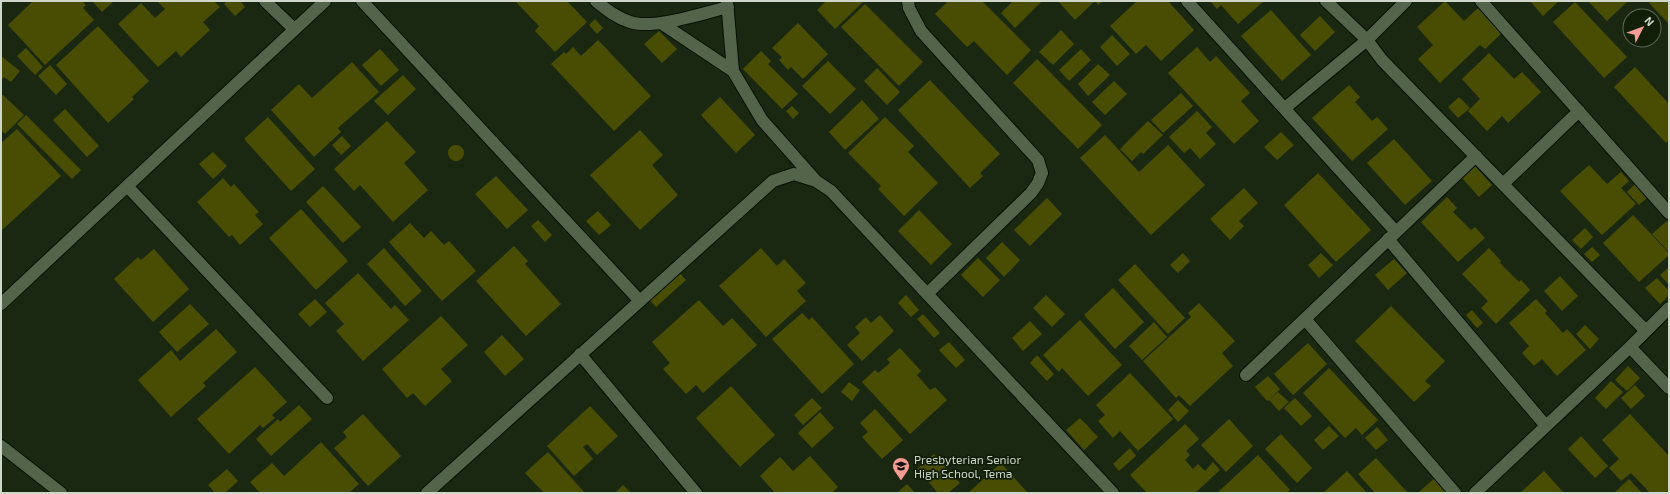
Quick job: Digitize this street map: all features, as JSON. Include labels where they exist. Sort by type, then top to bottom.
[{"type":"street","points":[[264,1],[294,30]]},
{"type":"street","points":[[1,304],[325,1]]},
{"type":"street","points":[[362,1],[639,300]]},
{"type":"street","points":[[596,1],[613,15],[632,23],[661,24],[728,4],[733,71]]},
{"type":"street","points":[[908,1],[909,8],[921,30],[1038,160],[1042,173],[1038,183],[1031,193],[927,294]]},
{"type":"street","points":[[1187,1],[1284,108],[1392,235],[1546,426]]},
{"type":"street","points":[[1326,1],[1368,40],[1382,60],[1646,331]]},
{"type":"street","points":[[1284,108],[1368,40],[1406,1]]},
{"type":"street","points":[[1481,1],[1669,213]]},
{"type":"street","points":[[661,24],[733,71],[762,120],[816,181],[831,191],[1113,493]]},
{"type":"street","points":[[1503,184],[1579,112]]},
{"type":"street","points":[[1246,375],[1476,156]]},
{"type":"street","points":[[427,493],[639,300],[773,181],[794,174],[816,181]]},
{"type":"street","points":[[127,186],[327,398]]},
{"type":"street","points":[[1474,493],[1630,347],[1669,308]]},
{"type":"street","points":[[1305,319],[1455,493]]},
{"type":"street","points":[[1630,347],[1669,388]]},
{"type":"street","points":[[580,354],[696,493]]},
{"type":"street","points":[[1,446],[61,493]]},
{"type":"building","points":[[33,1],[82,1],[86,5],[83,8],[94,20],[45,65],[8,25]]},
{"type":"building","points":[[92,1],[114,1],[102,12]]},
{"type":"building","points":[[157,1],[214,1],[220,7],[203,22],[210,30],[181,57],[176,51],[158,67],[118,24],[141,3],[155,18],[165,9]]},
{"type":"building","points":[[227,1],[240,1],[245,7],[235,16],[224,4]]},
{"type":"building","points":[[515,1],[567,1],[587,22],[555,52],[535,31],[539,26]]},
{"type":"building","points":[[826,1],[864,1],[835,29],[817,10]]},
{"type":"building","points":[[948,1],[982,1],[1031,50],[1007,75],[974,41],[967,47],[935,14]]},
{"type":"building","points":[[1013,1],[1041,2],[1015,28],[1001,13]]},
{"type":"building","points":[[1058,1],[1095,1],[1075,20]]},
{"type":"building","points":[[1095,1],[1103,1],[1098,5]]},
{"type":"building","points":[[1137,1],[1168,1],[1194,30],[1161,61],[1146,45],[1136,54],[1110,26]]},
{"type":"building","points":[[1210,1],[1264,1],[1238,24],[1221,5],[1217,9]]},
{"type":"building","points":[[1445,1],[1464,21],[1478,8],[1502,33],[1485,49],[1480,45],[1440,83],[1418,59],[1433,45],[1417,27]]},
{"type":"building","points":[[1530,1],[1559,1],[1543,16]]},
{"type":"building","points":[[1588,1],[1628,1],[1607,21]]},
{"type":"building","points":[[1652,1],[1669,1],[1669,24],[1662,17],[1662,8],[1654,8],[1649,3]]},
{"type":"building","points":[[1575,2],[1627,57],[1604,78],[1553,22]]},
{"type":"building","points":[[865,4],[923,62],[899,86],[841,27]]},
{"type":"building","points":[[1271,10],[1311,55],[1282,81],[1241,36]]},
{"type":"building","points":[[1320,16],[1335,32],[1315,51],[1300,35]]},
{"type":"building","points":[[595,19],[603,28],[597,34],[589,25]]},
{"type":"building","points":[[798,23],[828,54],[803,79],[791,67],[788,70],[779,60],[782,57],[772,48]]},
{"type":"building","points":[[98,26],[149,81],[132,97],[134,99],[108,123],[56,65]]},
{"type":"building","points":[[1061,30],[1074,44],[1053,65],[1039,52]]},
{"type":"building","points":[[659,31],[677,49],[662,63],[644,44]]},
{"type":"building","points":[[1112,35],[1130,54],[1117,66],[1100,47]]},
{"type":"building","points":[[598,40],[651,96],[614,131],[551,64],[564,52],[566,54],[573,47],[581,56]]},
{"type":"building","points":[[1197,47],[1210,62],[1216,56],[1250,93],[1241,101],[1259,121],[1234,144],[1168,73]]},
{"type":"building","points":[[26,48],[43,67],[35,75],[17,56]]},
{"type":"building","points":[[380,49],[399,70],[381,86],[362,65]]},
{"type":"building","points":[[1081,49],[1091,60],[1069,81],[1059,70]]},
{"type":"building","points":[[761,51],[771,61],[768,64],[798,94],[782,109],[743,69]]},
{"type":"building","points":[[1489,53],[1514,79],[1522,72],[1541,92],[1508,123],[1502,116],[1487,131],[1468,111],[1480,99],[1462,79]]},
{"type":"building","points":[[1,56],[20,71],[11,82],[4,77],[1,80]]},
{"type":"building","points":[[1037,59],[1102,125],[1078,149],[1013,83]]},
{"type":"building","points":[[828,61],[856,89],[830,114],[802,86]]},
{"type":"building","points":[[352,62],[379,92],[338,128],[341,132],[314,157],[271,110],[299,84],[312,98]]},
{"type":"building","points":[[1098,64],[1110,75],[1088,96],[1078,84]]},
{"type":"building","points":[[50,65],[67,84],[56,95],[38,76]]},
{"type":"building","points":[[1635,67],[1669,104],[1669,140],[1666,143],[1614,87]]},
{"type":"building","points":[[877,68],[900,92],[887,105],[864,81]]},
{"type":"building","points":[[403,75],[416,89],[388,115],[374,101]]},
{"type":"building","points":[[930,80],[1000,154],[980,173],[983,176],[970,188],[898,110]]},
{"type":"building","points":[[1114,81],[1127,94],[1105,115],[1092,102]]},
{"type":"building","points":[[1349,85],[1360,97],[1355,102],[1372,121],[1377,117],[1388,129],[1352,161],[1312,118]]},
{"type":"building","points":[[1181,93],[1193,106],[1163,133],[1151,120]]},
{"type":"building","points":[[3,95],[24,115],[5,134],[1,130],[1,96]]},
{"type":"building","points":[[720,97],[755,135],[736,153],[701,115]]},
{"type":"building","points":[[1459,97],[1470,108],[1458,118],[1448,107]]},
{"type":"building","points":[[862,100],[879,119],[845,150],[829,132]]},
{"type":"building","points":[[792,106],[799,113],[793,119],[786,111]]},
{"type":"building","points":[[65,109],[99,146],[87,157],[53,120]]},
{"type":"building","points":[[1197,111],[1212,127],[1206,133],[1216,144],[1200,159],[1190,148],[1184,153],[1169,137]]},
{"type":"building","points":[[26,115],[81,170],[72,179],[17,124]]},
{"type":"building","points":[[268,117],[315,169],[291,191],[244,139]]},
{"type":"building","points":[[885,117],[914,146],[908,152],[938,183],[904,216],[878,189],[881,186],[848,153]]},
{"type":"building","points":[[387,121],[416,152],[404,163],[428,190],[393,222],[360,185],[354,191],[334,169]]},
{"type":"building","points":[[1148,121],[1163,135],[1143,154],[1141,152],[1132,161],[1120,149]]},
{"type":"building","points":[[17,129],[61,176],[1,231],[1,143]]},
{"type":"building","points":[[640,130],[663,155],[652,165],[678,195],[640,230],[590,175]]},
{"type":"building","points":[[1281,132],[1294,145],[1277,160],[1264,147]]},
{"type":"building","points":[[1105,135],[1139,172],[1168,145],[1205,185],[1151,235],[1080,158]]},
{"type":"building","points":[[342,136],[351,146],[341,155],[332,145]]},
{"type":"building","points":[[1394,139],[1432,181],[1405,205],[1367,163]]},
{"type":"building","points":[[453,145],[459,145],[464,150],[462,159],[459,161],[453,161],[448,156],[448,150]]},
{"type":"building","points":[[213,152],[227,166],[213,179],[199,164]]},
{"type":"building","points":[[1589,165],[1607,184],[1621,172],[1629,181],[1621,188],[1636,204],[1602,235],[1560,191]]},
{"type":"building","points":[[1475,166],[1492,185],[1479,197],[1462,178]]},
{"type":"building","points":[[1318,173],[1371,230],[1336,262],[1284,205]]},
{"type":"building","points":[[496,176],[528,210],[507,229],[475,194]]},
{"type":"building","points":[[223,178],[231,187],[234,184],[259,212],[255,215],[263,224],[240,245],[232,235],[229,237],[197,202]]},
{"type":"building","points":[[1638,181],[1650,195],[1639,205],[1627,192]]},
{"type":"building","points":[[323,186],[361,227],[343,243],[306,202]]},
{"type":"building","points":[[1244,188],[1258,203],[1239,221],[1244,226],[1230,240],[1210,219]]},
{"type":"building","points":[[1447,197],[1457,208],[1453,212],[1471,230],[1475,227],[1485,238],[1458,262],[1421,222]]},
{"type":"building","points":[[1047,198],[1062,214],[1030,246],[1014,230]]},
{"type":"building","points":[[301,209],[348,261],[316,290],[269,238]]},
{"type":"building","points":[[919,210],[952,244],[931,265],[898,231]]},
{"type":"building","points":[[598,211],[611,225],[599,235],[586,221]]},
{"type":"building","points":[[1633,215],[1669,253],[1669,255],[1639,282],[1603,243]]},
{"type":"building","points":[[538,220],[552,235],[545,242],[531,226]]},
{"type":"building","points":[[1667,221],[1669,223],[1669,240],[1667,241],[1669,243],[1669,252],[1652,234]]},
{"type":"building","points":[[410,223],[424,238],[431,231],[444,245],[449,241],[476,271],[442,301],[389,242]]},
{"type":"building","points":[[1585,228],[1593,237],[1581,249],[1572,240]]},
{"type":"building","points":[[1002,242],[1020,260],[1004,277],[986,258]]},
{"type":"building","points":[[514,246],[528,261],[525,264],[561,304],[526,336],[476,281]]},
{"type":"building","points":[[1592,247],[1600,255],[1592,262],[1584,254]]},
{"type":"building","points":[[384,248],[422,291],[405,306],[367,264]]},
{"type":"building","points":[[761,248],[777,266],[784,259],[806,283],[797,291],[806,301],[766,337],[719,286]]},
{"type":"building","points":[[1489,248],[1501,261],[1500,263],[1519,282],[1521,280],[1530,290],[1496,324],[1481,308],[1488,301],[1462,274]]},
{"type":"building","points":[[154,249],[189,289],[153,322],[114,279],[138,257],[141,260]]},
{"type":"building","points":[[1183,253],[1190,261],[1178,273],[1170,265]]},
{"type":"building","points":[[1321,253],[1333,265],[1319,278],[1308,265]]},
{"type":"building","points":[[978,258],[1000,280],[983,297],[961,275]]},
{"type":"building","points":[[1394,259],[1407,273],[1388,290],[1375,275]]},
{"type":"building","points":[[1135,264],[1185,318],[1168,334],[1118,280]]},
{"type":"building","points":[[1669,267],[1669,285],[1660,275]]},
{"type":"building","points":[[677,270],[686,280],[656,307],[647,297]]},
{"type":"building","points":[[358,273],[391,309],[395,305],[409,320],[363,361],[336,331],[344,324],[325,303]]},
{"type":"building","points":[[1560,276],[1578,296],[1562,311],[1544,291]]},
{"type":"building","points":[[1657,278],[1669,291],[1669,295],[1660,304],[1645,288]]},
{"type":"building","points":[[1113,288],[1144,322],[1115,349],[1084,315]]},
{"type":"building","points":[[906,295],[919,310],[911,317],[898,303]]},
{"type":"building","points":[[1046,295],[1065,314],[1052,327],[1033,308]]},
{"type":"building","points":[[315,299],[327,312],[310,327],[298,314]]},
{"type":"building","points":[[1536,299],[1547,311],[1545,313],[1563,333],[1567,329],[1586,350],[1557,376],[1542,359],[1534,366],[1522,353],[1529,346],[1509,323]]},
{"type":"building","points":[[699,300],[723,326],[732,318],[757,345],[703,393],[696,385],[686,394],[663,369],[670,363],[652,342]]},
{"type":"building","points":[[1199,303],[1235,341],[1222,353],[1233,366],[1190,406],[1179,395],[1176,398],[1143,361],[1191,317],[1188,313]]},
{"type":"building","points":[[190,304],[209,324],[177,352],[159,332]]},
{"type":"building","points":[[1391,306],[1445,361],[1425,381],[1431,386],[1414,402],[1355,341]]},
{"type":"building","points":[[1472,310],[1483,323],[1477,328],[1466,315]]},
{"type":"building","points":[[802,313],[809,320],[812,317],[854,364],[822,394],[772,339]]},
{"type":"building","points":[[923,314],[940,333],[934,338],[917,319]]},
{"type":"building","points":[[880,315],[894,331],[862,361],[847,345],[860,333],[855,327],[866,317],[871,323]]},
{"type":"building","points":[[441,316],[468,345],[441,369],[452,381],[425,406],[413,393],[407,398],[382,369]]},
{"type":"building","points":[[1080,320],[1122,365],[1088,396],[1062,368],[1059,372],[1043,355]]},
{"type":"building","points":[[1030,321],[1042,334],[1023,351],[1012,338]]},
{"type":"building","points":[[1154,322],[1167,337],[1142,360],[1129,346]]},
{"type":"building","points":[[1585,325],[1599,339],[1590,349],[1576,334]]},
{"type":"building","points":[[216,329],[237,352],[203,383],[206,386],[171,417],[138,380],[171,350],[180,361]]},
{"type":"building","points":[[502,335],[524,359],[505,376],[484,352]]},
{"type":"building","points":[[949,342],[965,360],[956,368],[939,350]]},
{"type":"building","points":[[1308,343],[1327,364],[1293,395],[1274,374]]},
{"type":"building","points":[[900,348],[921,371],[917,375],[930,390],[935,387],[947,400],[910,434],[862,382],[875,370],[878,373],[890,363],[887,359]]},
{"type":"building","points":[[1037,355],[1054,374],[1047,381],[1030,363]]},
{"type":"building","points":[[1628,366],[1640,378],[1627,391],[1615,380]]},
{"type":"building","points":[[255,367],[287,402],[272,415],[275,418],[263,428],[260,425],[229,454],[197,419]]},
{"type":"building","points":[[1329,368],[1378,420],[1362,435],[1356,428],[1345,438],[1303,393]]},
{"type":"building","points":[[1130,373],[1173,419],[1138,451],[1120,431],[1113,438],[1098,421],[1105,415],[1096,405]]},
{"type":"building","points":[[1268,376],[1280,389],[1270,399],[1278,392],[1289,402],[1279,411],[1269,400],[1267,401],[1255,387]]},
{"type":"building","points":[[1611,381],[1623,392],[1606,409],[1595,398]]},
{"type":"building","points":[[849,382],[860,390],[852,401],[841,392]]},
{"type":"building","points":[[1635,385],[1645,396],[1631,409],[1621,398]]},
{"type":"building","points":[[731,386],[775,435],[740,467],[696,418]]},
{"type":"building","points":[[812,398],[822,408],[803,425],[794,415]]},
{"type":"building","points":[[1295,398],[1312,416],[1301,426],[1284,408]]},
{"type":"building","points":[[1178,400],[1189,411],[1178,422],[1168,410]]},
{"type":"building","points":[[299,405],[312,419],[271,456],[256,439],[278,419],[280,422]]},
{"type":"building","points":[[590,406],[618,436],[597,455],[587,444],[583,447],[593,459],[574,476],[547,446]]},
{"type":"building","points":[[875,409],[903,440],[882,459],[862,437],[868,432],[860,423]]},
{"type":"building","points":[[820,412],[834,428],[812,448],[798,433]]},
{"type":"building","points":[[363,414],[401,456],[368,486],[334,448],[347,437],[343,432]]},
{"type":"building","points":[[1630,414],[1669,456],[1669,493],[1650,493],[1631,473],[1621,481],[1609,468],[1619,459],[1602,440]]},
{"type":"building","points":[[1080,418],[1098,437],[1084,450],[1066,430]]},
{"type":"building","points":[[1229,419],[1253,446],[1226,472],[1201,445]]},
{"type":"building","points":[[1185,424],[1199,439],[1186,451],[1190,455],[1185,460],[1193,469],[1198,464],[1205,471],[1213,462],[1220,470],[1195,493],[1147,493],[1130,475]]},
{"type":"building","points":[[1329,426],[1339,436],[1323,450],[1314,440]]},
{"type":"building","points":[[1377,427],[1388,440],[1376,450],[1365,438]]},
{"type":"building","points":[[1281,434],[1312,468],[1297,483],[1265,449]]},
{"type":"building","points":[[1581,436],[1608,466],[1595,478],[1568,449]]},
{"type":"building","points":[[321,442],[359,484],[349,493],[260,493],[250,482],[272,463],[284,476]]},
{"type":"building","points":[[1130,448],[1136,456],[1119,471],[1113,464]]},
{"type":"building","points":[[548,452],[585,493],[544,493],[525,473]]},
{"type":"building","points":[[934,454],[960,483],[948,493],[938,493],[917,469]]},
{"type":"building","points":[[1258,455],[1290,490],[1286,493],[1217,493]]},
{"type":"building","points":[[810,456],[838,487],[832,493],[775,493],[760,476],[780,457],[793,471]]},
{"type":"building","points":[[1376,458],[1408,493],[1375,493],[1358,474]]},
{"type":"building","points":[[1001,463],[1028,493],[968,493]]},
{"type":"building","points":[[227,469],[238,481],[225,493],[215,493],[208,485]]},
{"type":"building","points":[[1347,471],[1367,493],[1323,493]]},
{"type":"building","points":[[1544,471],[1564,493],[1520,493]]},
{"type":"building","points":[[1437,476],[1449,489],[1445,493],[1419,492]]},
{"type":"building","points":[[1629,479],[1642,493],[1614,493]]},
{"type":"building","points":[[907,484],[915,493],[897,493]]},
{"type":"building","points":[[623,485],[631,493],[615,493]]},
{"type":"place","name":"Presbyterian Senior High School, Tema","points":[[901,481]]}]
